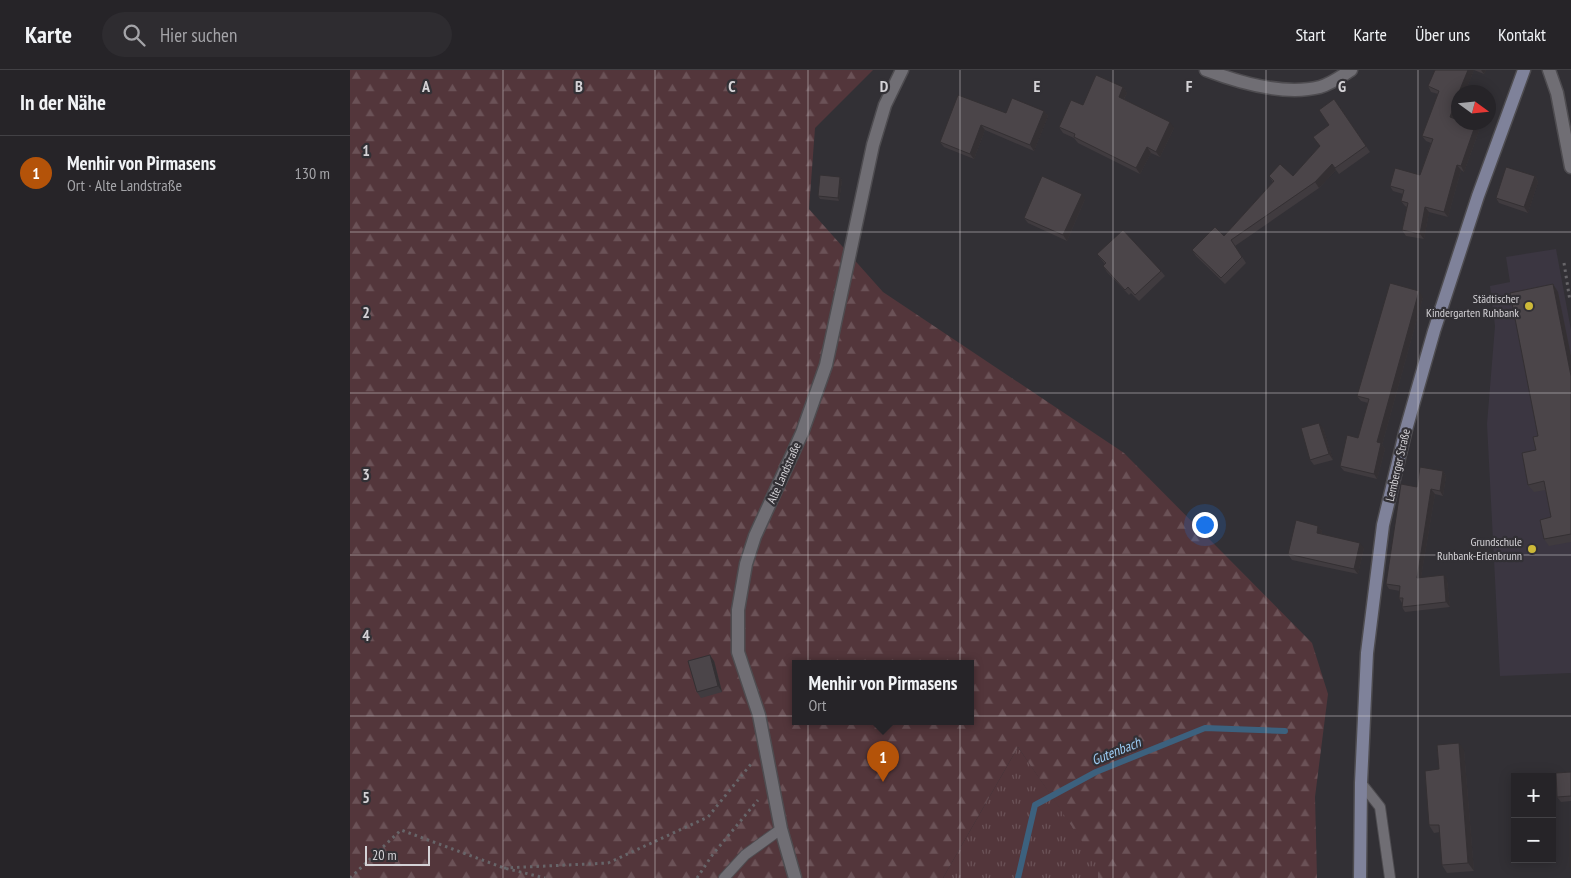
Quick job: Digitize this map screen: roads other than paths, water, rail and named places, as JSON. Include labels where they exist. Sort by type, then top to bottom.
[{"type":"main road","name":"Lemberger Straße","points":[[1360,878],[1361,783],[1368,643],[1384,525],[1405,433],[1434,331],[1478,196],[1524,70]]},
{"type":"street","name":"Alte Landstraße","points":[[796,878],[781,830],[759,715],[738,652],[738,610],[746,564],[755,536],[814,404],[823,373],[873,145],[885,105],[902,70]]},
{"type":"street","points":[[1206,70],[1279,89],[1302,89],[1321,86],[1351,70]]},
{"type":"street","points":[[1549,70],[1557,93],[1571,167]]},
{"type":"lane","points":[[1361,783],[1380,807],[1390,878]]},
{"type":"lane","points":[[724,878],[745,855],[781,830]]},
{"type":"waterway","name":"Gutenbach","points":[[1018,878],[1035,805],[1096,772],[1205,728],[1285,731]]},
{"type":"place","name":"Städtischer Kindergarten Ruhbank","points":[[1529,306]]},
{"type":"place","name":"Grundschule Ruhbank-Erlenbrunn","points":[[1532,549]]},
{"type":"place","name":"Menhir von Pirmasens","points":[[883,782]]}]
